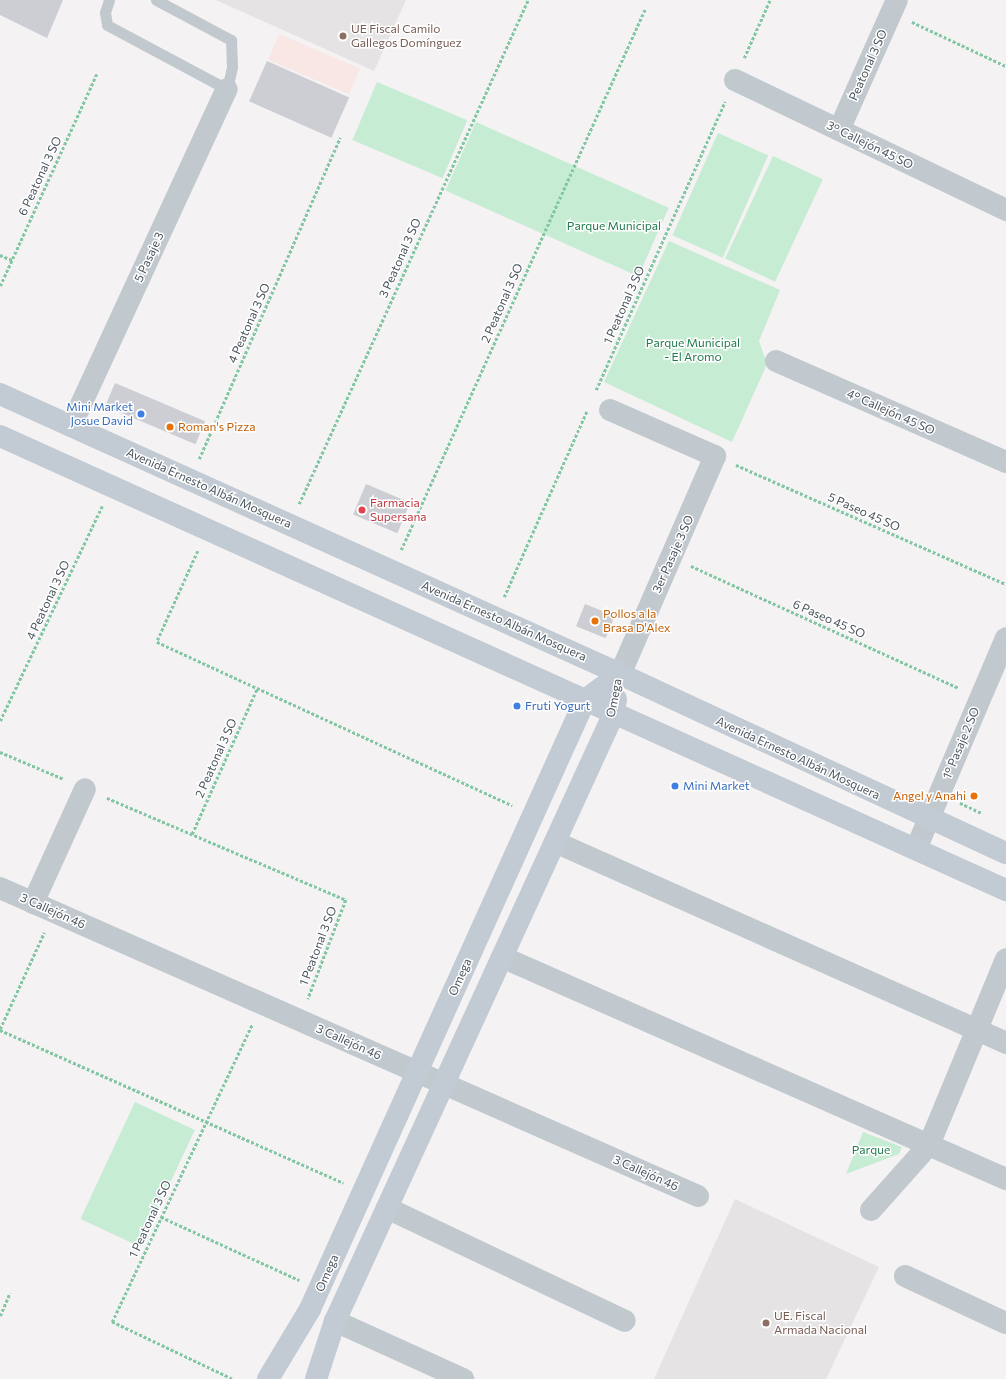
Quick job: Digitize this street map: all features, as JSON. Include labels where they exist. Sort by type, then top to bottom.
[{"type":"street","name":"Peatonal 3 SO","points":[[838,130],[894,6]]},
{"type":"street","name":"3° Callejón 45 SO","points":[[735,80],[1006,210]]},
{"type":"street","name":"5 Pasaje 3","points":[[71,426],[227,89]]},
{"type":"street","name":"4° Callejón 45 SO","points":[[776,361],[1006,462]]},
{"type":"street","name":"Avenida Ernesto Albán Mosquera","points":[[0,394],[620,674],[928,819],[1006,853]]},
{"type":"street","points":[[610,410],[715,456]]},
{"type":"street","points":[[0,436],[1006,890]]},
{"type":"street","name":"3er Pasaje 3 SO","points":[[620,674],[715,456]]},
{"type":"street","name":"1° Pasaje 2 SO","points":[[916,849],[1006,638]]},
{"type":"street","name":"Omega","points":[[268,1379],[319,1289],[585,700],[620,674]]},
{"type":"street","name":"Omega","points":[[316,1379],[335,1321],[614,713],[620,674]]},
{"type":"street","points":[[33,903],[85,789]]},
{"type":"street","points":[[555,842],[1006,1043]]},
{"type":"street","name":"3 Callejón 46","points":[[0,888],[698,1196]]},
{"type":"street","points":[[502,957],[1006,1179]]},
{"type":"street","points":[[871,1210],[929,1145],[978,1031],[1006,959]]},
{"type":"street","points":[[387,1208],[625,1321]]},
{"type":"street","points":[[905,1276],[1006,1323]]},
{"type":"street","points":[[335,1321],[463,1379]]},
{"type":"lane","points":[[109,0],[105,12],[107,25],[227,89]]},
{"type":"lane","name":"5 Pasaje 3","points":[[156,0],[231,40],[232,67],[227,89]]},
{"type":"path","name":"3 Peatonal 3 SO","points":[[289,524],[528,0]]},
{"type":"path","name":"1 Peatonal 3 SO","points":[[595,392],[770,0]]},
{"type":"path","points":[[894,6],[1006,66]]},
{"type":"path","name":"2 Peatonal 3 SO","points":[[391,571],[645,9]]},
{"type":"path","name":"6 Peatonal 3 SO","points":[[0,286],[97,73]]},
{"type":"path","name":"4 Peatonal 3 SO","points":[[190,480],[340,138]]},
{"type":"path","points":[[0,255],[12,260]]},
{"type":"path","points":[[494,617],[589,407]]},
{"type":"path","name":"5 Paseo 45 SO","points":[[715,456],[1006,584]]},
{"type":"path","name":"4 Peatonal 3 SO","points":[[0,721],[111,486]]},
{"type":"path","points":[[208,530],[157,642],[533,815]]},
{"type":"path","name":"6 Paseo 45 SO","points":[[671,557],[980,698]]},
{"type":"path","name":"2 Peatonal 3 SO","points":[[192,834],[257,688]]},
{"type":"path","points":[[0,752],[192,834]]},
{"type":"path","name":"1 Peatonal 3 SO","points":[[192,834],[346,900],[299,1020]]},
{"type":"path","points":[[54,912],[0,1030],[363,1192]]},
{"type":"path","name":"1 Peatonal 3 SO","points":[[232,1379],[112,1322],[262,1004]]},
{"type":"path","points":[[161,1218],[319,1289]]},
{"type":"path","points":[[0,1316],[10,1293]]},
{"type":"shaded area","name":"UE Fiscal Camilo Gallegos Domínguez","points":[[216,0],[406,0],[374,71]]},
{"type":"shaded area","points":[[279,34],[360,68],[349,94],[268,60]]},
{"type":"shaded area","name":"UE. Fiscal Armada Nacional","points":[[735,1199],[879,1267],[826,1379],[654,1379]]},
{"type":"green space","points":[[377,82],[467,120],[443,178],[352,140]]},
{"type":"green space","name":"Parque Municipal","points":[[476,122],[669,208],[638,276],[445,191]]},
{"type":"green space","points":[[718,133],[768,155],[723,258],[672,235]]},
{"type":"green space","points":[[773,156],[823,179],[775,282],[725,258]]},
{"type":"green space","name":"Parque Municipal - El Aromo","points":[[669,241],[780,290],[759,341],[767,364],[732,442],[604,382]]},
{"type":"green space","points":[[135,1102],[195,1130],[140,1247],[80,1219]]},
{"type":"green space","name":"Parque","points":[[863,1132],[902,1147],[899,1154],[846,1174]]},
{"type":"building","points":[[0,0],[63,0],[47,38],[0,15]]},
{"type":"building","points":[[267,61],[349,98],[331,138],[249,101]]},
{"type":"building","points":[[115,383],[205,421],[195,444],[105,406]]},
{"type":"building","points":[[366,484],[410,503],[397,533],[353,514]]},
{"type":"building","name":"Pollos a la Brasa D'Alex","points":[[585,604],[615,616],[606,638],[576,626]]},
{"type":"place","name":"UE Fiscal Camilo Gallegos Domínguez","points":[[343,36]]},
{"type":"place","name":"Mini Market Josue David","points":[[141,414]]},
{"type":"place","name":"Roman's Pizza","points":[[170,427]]},
{"type":"place","name":"Farmacia Supersana","points":[[362,510]]},
{"type":"place","name":"Pollos a la Brasa D'Alex","points":[[595,621]]},
{"type":"place","name":"Fruti Yogurt","points":[[517,706]]},
{"type":"place","name":"Mini Market","points":[[675,786]]},
{"type":"place","name":"Angel y Anahi","points":[[974,796]]},
{"type":"place","name":"UE. Fiscal Armada Nacional","points":[[766,1323]]}]
